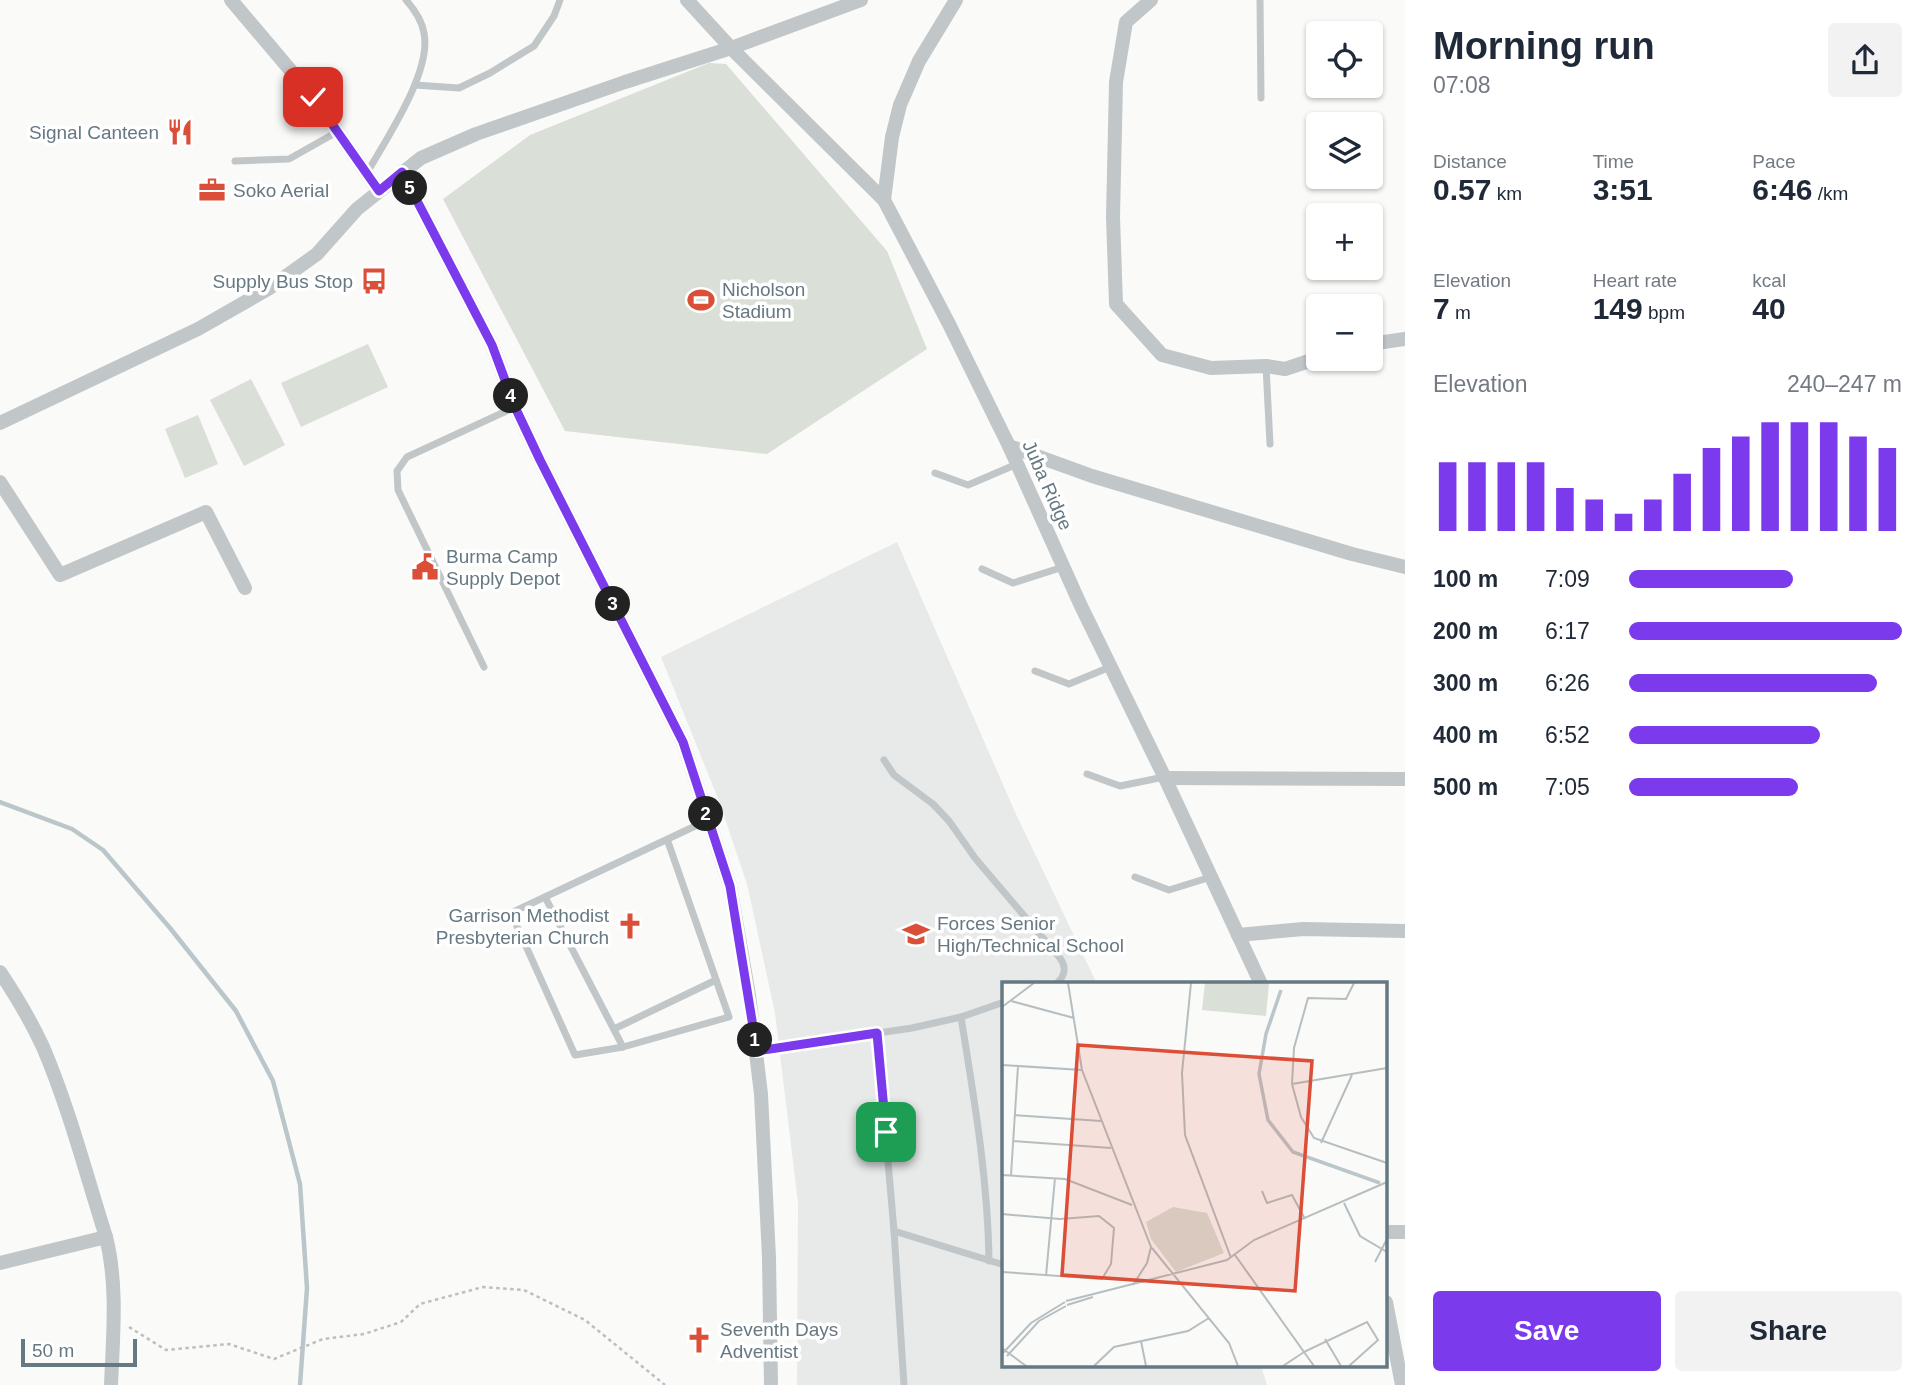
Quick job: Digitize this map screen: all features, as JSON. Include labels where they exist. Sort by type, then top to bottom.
[{"type":"street","points":[[231,0],[313,97],[379,191]]},
{"type":"street","name":"Juba Ridge","points":[[687,0],[731,48],[884,200],[1009,446],[1063,567],[1260,982]]},
{"type":"street","points":[[0,423],[198,329],[268,289],[317,254],[357,209],[421,158],[476,134],[731,48],[861,0]]},
{"type":"street","points":[[884,200],[891,137],[900,106],[919,61],[956,0]]},
{"type":"street","points":[[1151,0],[1126,22],[1116,82],[1113,217],[1116,304],[1162,355],[1211,368],[1266,366],[1285,369],[1306,362]]},
{"type":"street","points":[[402,172],[492,345],[515,407],[683,742],[730,886],[757,1051],[761,1094],[769,1258],[771,1385]]},
{"type":"street","points":[[1383,343],[1405,340]]},
{"type":"street","points":[[1009,446],[1129,487],[1352,554],[1405,567]]},
{"type":"street","points":[[0,482],[60,575],[206,512],[245,587]]},
{"type":"street","points":[[1165,777],[1405,779]]},
{"type":"street","points":[[1238,935],[1303,929],[1405,931]]},
{"type":"street","points":[[0,972],[42,1045],[57,1083],[106,1237],[111,1259],[113,1317],[111,1385]]},
{"type":"street","points":[[0,1263],[106,1237]]},
{"type":"street","points":[[1388,1312],[1402,1385]]},
{"type":"lane","points":[[367,174],[415,85],[423,64],[425,34],[415,11],[406,0]]},
{"type":"lane","points":[[415,85],[459,88],[490,73],[534,46],[554,16],[560,0]]},
{"type":"lane","points":[[1260,0],[1261,98]]},
{"type":"lane","points":[[235,162],[289,159],[337,132]]},
{"type":"lane","points":[[1266,366],[1270,444]]},
{"type":"lane","points":[[484,667],[398,490],[397,471],[407,457],[515,407]]},
{"type":"lane","points":[[935,473],[968,485],[1017,464]]},
{"type":"lane","points":[[982,569],[1013,583],[1063,567]]},
{"type":"lane","points":[[1035,671],[1069,684],[1111,667]]},
{"type":"lane","points":[[884,760],[894,775],[933,804],[949,821],[975,858],[1060,958],[1065,965],[1065,973],[1058,982]]},
{"type":"lane","points":[[1087,774],[1120,786],[1165,777]]},
{"type":"lane","points":[[667,839],[729,1017],[623,1047],[575,1055],[511,913],[667,839],[708,820]]},
{"type":"lane","points":[[1135,877],[1169,890],[1212,877]]},
{"type":"lane","points":[[545,897],[623,1047]]},
{"type":"lane","points":[[614,1028],[716,979]]},
{"type":"lane","points":[[757,1051],[912,1028],[961,1017],[1002,1003]]},
{"type":"lane","points":[[961,1017],[988,1214],[989,1261]]},
{"type":"lane","points":[[877,1033],[904,1385]]},
{"type":"lane","points":[[894,1231],[1002,1264]]},
{"type":"path","points":[[113,1317],[166,1350],[229,1344],[274,1359],[323,1339],[364,1334],[401,1322],[420,1304],[484,1287],[524,1290],[585,1320],[665,1385]]},
{"type":"shaded area","name":"Nicholson Stadium","points":[[709,63],[726,64],[887,251],[927,349],[767,454],[565,431],[443,199],[530,135]]},
{"type":"shaded area","points":[[368,344],[388,387],[301,427],[281,383]]},
{"type":"shaded area","points":[[251,379],[285,445],[244,466],[210,400]]},
{"type":"shaded area","points":[[198,415],[218,464],[185,478],[165,429]]},
{"type":"shaded area","name":"Forces Senior High/Technical School","points":[[897,542],[1015,812],[1096,982],[1002,982],[1002,1368],[1262,1368],[1267,1385],[797,1385],[798,1203],[775,1013],[747,884],[719,801],[661,657]]},
{"type":"waterway","points":[[0,802],[72,829],[103,850],[236,1011],[273,1081],[300,1184],[307,1288],[300,1385]]},
{"type":"place","name":"Signal Canteen","points":[[180,132]]},
{"type":"place","name":"Soko Aerial","points":[[212,190]]},
{"type":"place","name":"Supply Bus Stop","points":[[374,281]]},
{"type":"place","name":"Nicholson Stadium","points":[[701,300]]},
{"type":"place","name":"Burma Camp Supply Depot","points":[[425,567]]},
{"type":"place","name":"Garrison Methodist Presbyterian Church","points":[[630,926]]},
{"type":"place","name":"Forces Senior High/Technical School","points":[[916,934]]},
{"type":"place","name":"Seventh Days Adventist","points":[[699,1340]]},
{"type":"route","points":[[313,97],[379,191],[402,172],[492,345],[515,407],[540,460],[683,742],[730,886],[757,1051],[877,1033],[886,1132]]}]
